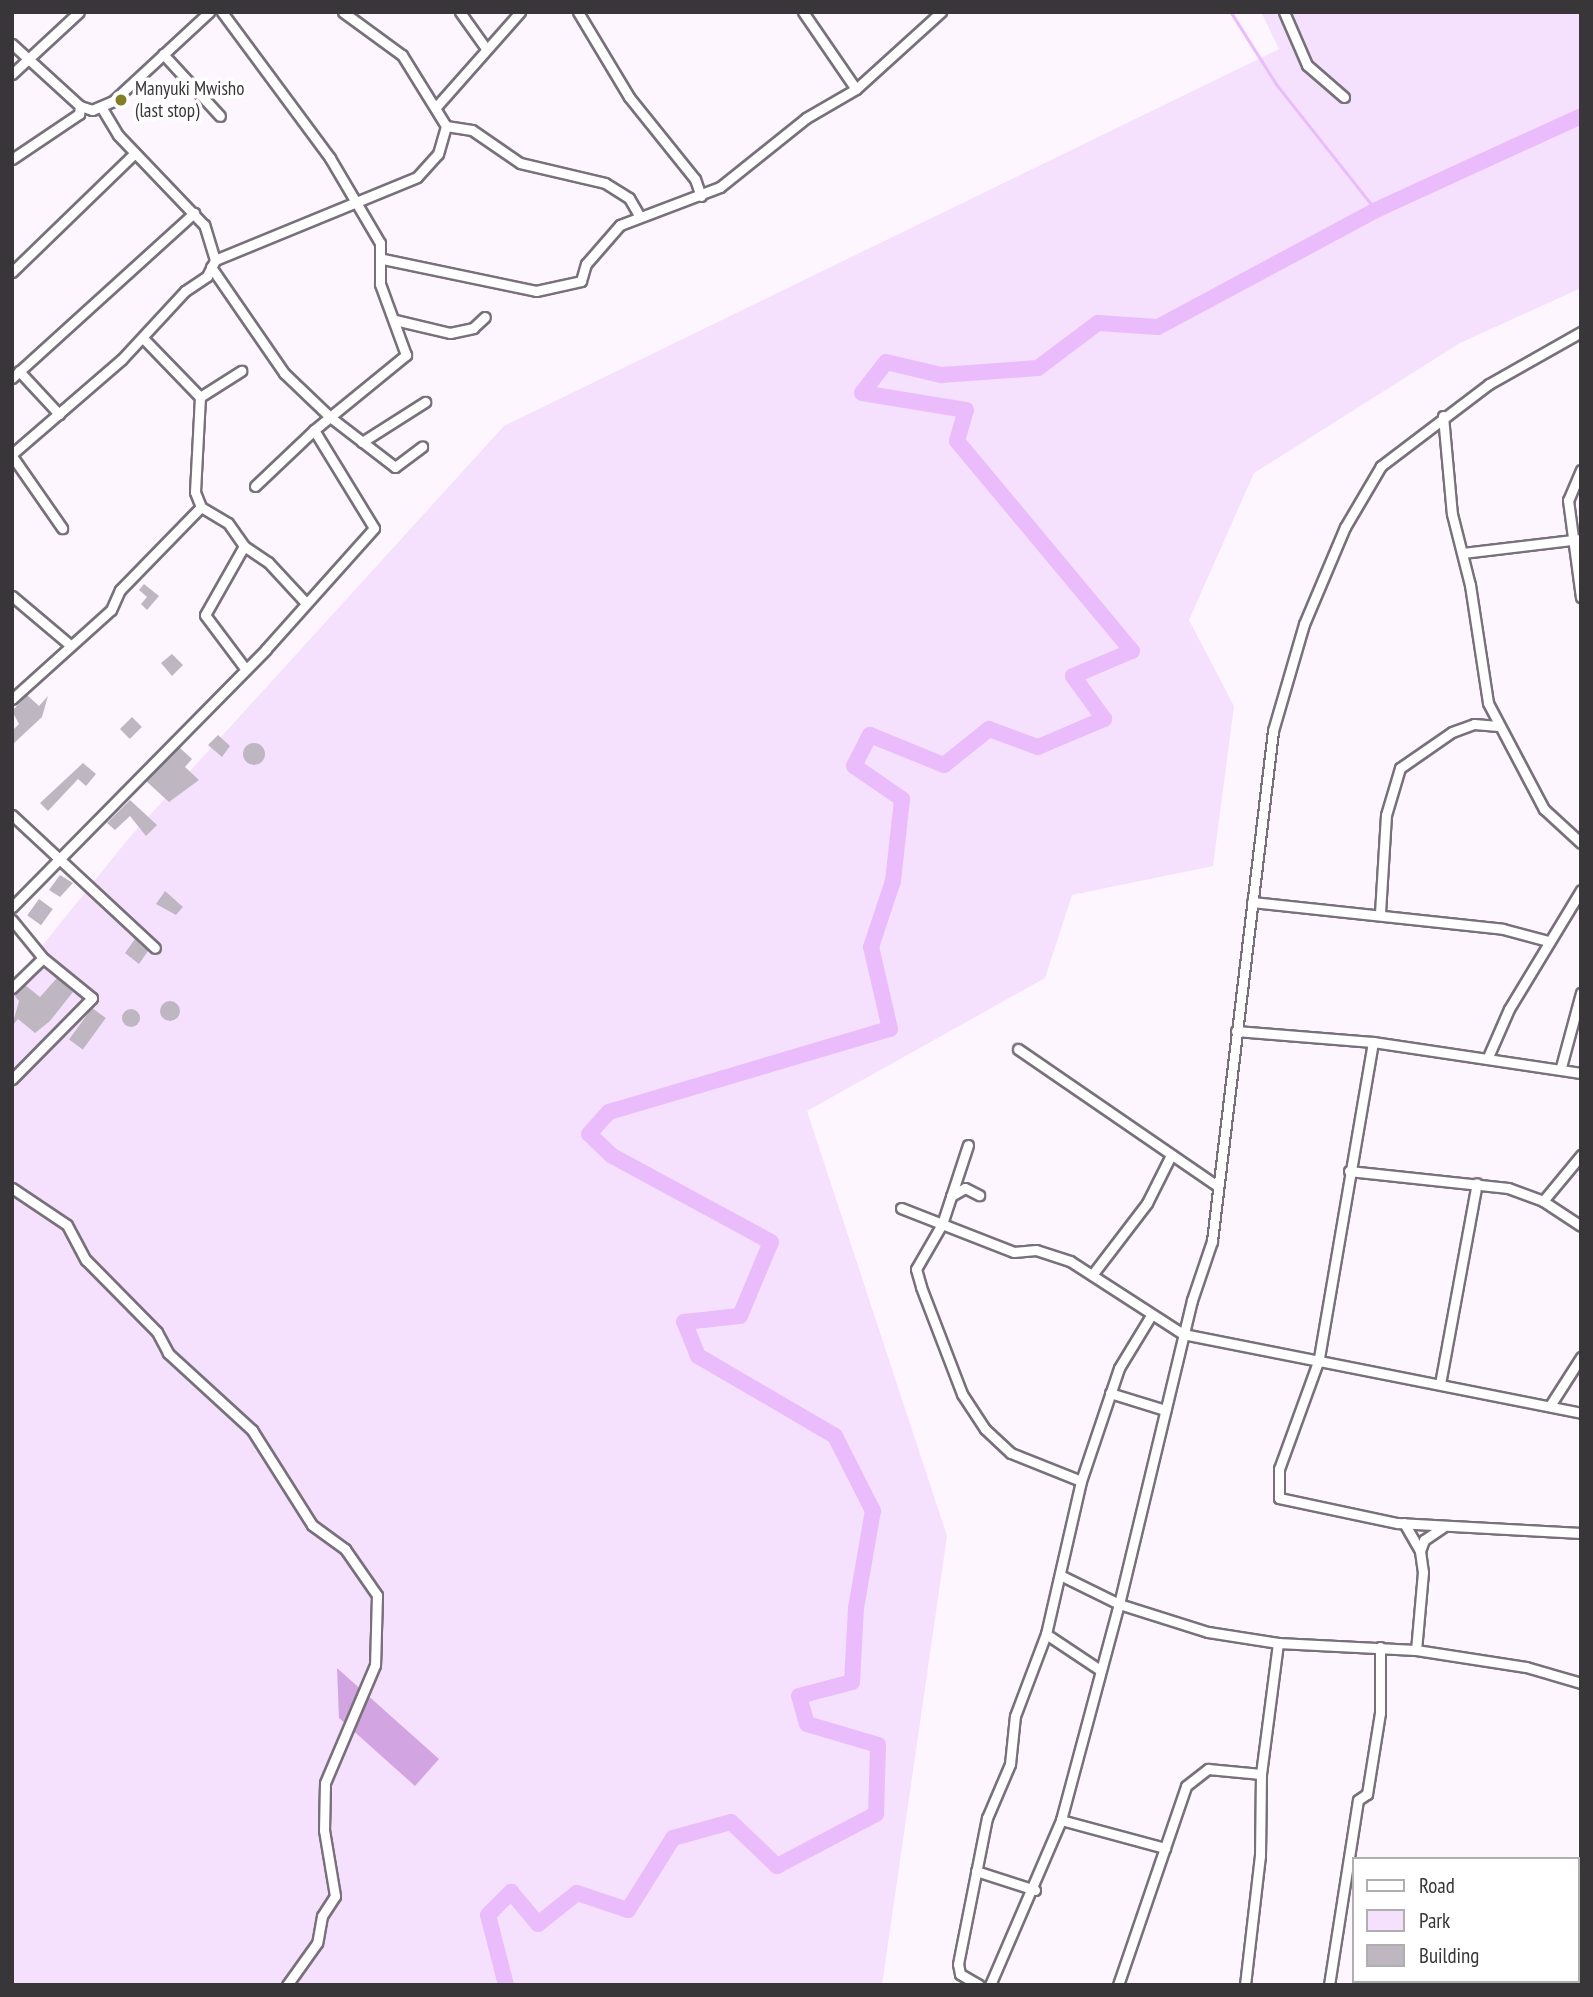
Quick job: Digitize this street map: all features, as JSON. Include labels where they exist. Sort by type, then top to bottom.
[{"type":"street","points":[[12,74],[79,12]]},
{"type":"street","points":[[12,44],[80,106],[102,108],[209,12]]},
{"type":"street","points":[[222,12],[358,201],[383,259],[380,284],[406,355],[314,430],[255,486]]},
{"type":"street","points":[[62,528],[12,455],[143,338],[213,263],[425,170],[438,154],[446,126],[402,55],[343,12]]},
{"type":"street","points":[[460,12],[485,47]]},
{"type":"street","points":[[436,107],[485,47],[520,12]]},
{"type":"street","points":[[578,12],[629,97],[695,179],[701,196]]},
{"type":"street","points":[[803,12],[856,89]]},
{"type":"street","points":[[383,259],[536,291],[581,281],[600,246],[639,215],[701,196],[744,171],[806,118],[856,89],[942,12]]},
{"type":"street","points":[[1284,12],[1307,65],[1344,97]]},
{"type":"street","points":[[163,54],[220,116]]},
{"type":"street","points":[[12,159],[79,114],[80,106]]},
{"type":"street","points":[[102,108],[135,153],[194,213],[208,233],[213,263],[284,373],[330,417],[395,467],[422,447]]},
{"type":"street","points":[[446,126],[472,130],[520,163],[605,183],[629,198],[639,215]]},
{"type":"street","points":[[12,272],[135,153]]},
{"type":"street","points":[[58,414],[15,374],[194,213]]},
{"type":"street","points":[[395,320],[450,333],[473,328],[485,317]]},
{"type":"street","points":[[990,1985],[1035,1890],[1061,1820],[1119,1604],[1183,1334],[1212,1241],[1273,731],[1304,624],[1372,477],[1443,416],[1581,332]]},
{"type":"street","points":[[143,338],[200,397],[195,485],[201,507],[228,523],[244,546],[268,562],[306,603]]},
{"type":"street","points":[[200,397],[241,371]]},
{"type":"street","points":[[362,442],[425,402]]},
{"type":"street","points":[[1443,416],[1452,514],[1463,552],[1483,676],[1498,726],[1544,809],[1581,843]]},
{"type":"street","points":[[12,907],[57,856],[306,603],[374,528],[314,430]]},
{"type":"street","points":[[1581,470],[1568,500],[1569,538],[1581,597]]},
{"type":"street","points":[[12,699],[111,610],[120,590],[201,507]]},
{"type":"street","points":[[1463,552],[1569,538],[1581,539]]},
{"type":"street","points":[[244,546],[205,615],[244,667]]},
{"type":"street","points":[[12,597],[70,645]]},
{"type":"street","points":[[1380,913],[1385,815],[1400,768],[1452,732],[1474,724],[1498,726]]},
{"type":"street","points":[[12,815],[155,948]]},
{"type":"street","points":[[1488,1057],[1548,941],[1581,890]]},
{"type":"street","points":[[1252,902],[1380,913],[1503,929],[1548,941]]},
{"type":"street","points":[[12,920],[43,958],[92,998],[12,1079]]},
{"type":"street","points":[[12,988],[43,958]]},
{"type":"street","points":[[1561,1067],[1581,993]]},
{"type":"street","points":[[1236,1031],[1373,1042],[1561,1067],[1581,1073]]},
{"type":"street","points":[[1373,1042],[1349,1171],[1320,1359],[1279,1469],[1279,1498],[1404,1523],[1581,1533]]},
{"type":"street","points":[[1018,1049],[1217,1186]]},
{"type":"street","points":[[968,1145],[942,1224],[916,1269],[962,1394],[985,1429],[1011,1453],[1080,1480]]},
{"type":"street","points":[[1092,1275],[1147,1203],[1171,1155]]},
{"type":"street","points":[[1543,1201],[1581,1155]]},
{"type":"street","points":[[1349,1171],[1477,1183],[1543,1201],[1581,1226]]},
{"type":"street","points":[[1440,1384],[1477,1183]]},
{"type":"street","points":[[12,1188],[67,1225],[86,1260],[157,1332],[168,1353],[252,1430],[312,1525],[345,1549],[377,1595],[375,1665],[325,1783],[324,1830],[335,1896],[322,1916],[317,1943],[287,1985]]},
{"type":"street","points":[[950,1198],[965,1188],[979,1195]]},
{"type":"street","points":[[901,1209],[1014,1252],[1036,1250],[1070,1261],[1150,1317],[1183,1334],[1551,1404],[1581,1413]]},
{"type":"street","points":[[979,1985],[958,1967],[987,1818],[1010,1764],[1015,1716],[1046,1634],[1062,1576],[1080,1480],[1110,1393],[1150,1317]]},
{"type":"street","points":[[1551,1404],[1581,1357]]},
{"type":"street","points":[[1110,1393],[1165,1410]]},
{"type":"street","points":[[1404,1523],[1420,1551]]},
{"type":"street","points":[[1416,1650],[1423,1591],[1420,1551],[1424,1539],[1443,1527]]},
{"type":"street","points":[[1062,1576],[1119,1604],[1168,1622],[1278,1643],[1416,1650],[1526,1667],[1581,1683]]},
{"type":"street","points":[[1046,1634],[1100,1670]]},
{"type":"street","points":[[1245,1985],[1260,1856],[1261,1774],[1278,1643]]},
{"type":"street","points":[[1329,1985],[1358,1800],[1367,1794],[1380,1713],[1380,1647]]},
{"type":"street","points":[[1118,1985],[1184,1791],[1201,1772],[1261,1774]]},
{"type":"street","points":[[1061,1820],[1165,1848]]},
{"type":"street","points":[[975,1871],[1035,1890]]},
{"type":"green space","points":[[1261,12],[1581,12],[1581,288],[1460,343],[1254,473],[1189,620],[1234,706],[1213,866],[1072,895],[1045,978],[807,1111],[947,1536],[882,1985],[12,1985],[12,983],[129,838],[504,426],[1279,49]]},
{"type":"shaded area","points":[[337,1668],[439,1759],[415,1786],[339,1718]]},
{"type":"building","points":[[144,584],[159,596],[147,610],[141,604],[147,597],[139,590]]},
{"type":"building","points":[[172,654],[183,665],[172,676],[161,663]]},
{"type":"building","points":[[27,695],[39,706],[48,696],[42,717],[12,745],[12,731],[19,724],[12,711]]},
{"type":"building","points":[[132,717],[142,727],[130,739],[120,729]]},
{"type":"building","points":[[218,735],[230,746],[222,757],[208,745]]},
{"type":"building","points":[[254,743],[262,746],[265,754],[262,762],[254,765],[246,762],[243,754],[246,746]]},
{"type":"building","points":[[179,747],[192,759],[185,767],[199,780],[169,802],[146,781]]},
{"type":"building","points":[[83,763],[96,774],[86,786],[78,779],[48,811],[40,803]]},
{"type":"building","points":[[130,800],[157,825],[146,836],[130,816],[115,830],[107,823]]},
{"type":"building","points":[[60,875],[73,883],[60,897],[49,890]]},
{"type":"building","points":[[165,891],[183,907],[176,915],[156,904]]},
{"type":"building","points":[[39,899],[53,909],[41,925],[27,915]]},
{"type":"building","points":[[135,939],[148,951],[139,964],[125,953]]},
{"type":"building","points":[[57,978],[73,992],[50,1021],[35,1033],[18,1019],[12,1026],[19,1001],[14,995],[25,985],[40,997]]},
{"type":"building","points":[[170,1001],[177,1004],[180,1011],[177,1018],[170,1021],[163,1018],[160,1011],[163,1004]]},
{"type":"building","points":[[92,1008],[106,1018],[83,1050],[69,1040]]},
{"type":"building","points":[[131,1009],[137,1012],[140,1018],[137,1024],[131,1027],[125,1024],[122,1018],[125,1012]]},
{"type":"waterway","points":[[1231,12],[1277,85],[1376,210]]},
{"type":"waterway","points":[[506,1985],[488,1915],[511,1892],[538,1924],[577,1893],[628,1910],[673,1838],[731,1822],[777,1866],[876,1814],[878,1745],[807,1724],[799,1696],[852,1682],[856,1608],[873,1511],[835,1436],[698,1356],[684,1322],[740,1316],[771,1242],[611,1155],[589,1134],[609,1112],[890,1029],[871,947],[893,881],[902,799],[854,766],[870,735],[944,765],[989,729],[1038,747],[1104,719],[1073,676],[1132,651],[957,441],[966,410],[862,393],[886,362],[941,375],[1038,368],[1098,323],[1158,327],[1376,210],[1581,116]]},
{"type":"place","name":"Manyuki Mwisho (last stop)","points":[[121,100]]}]
